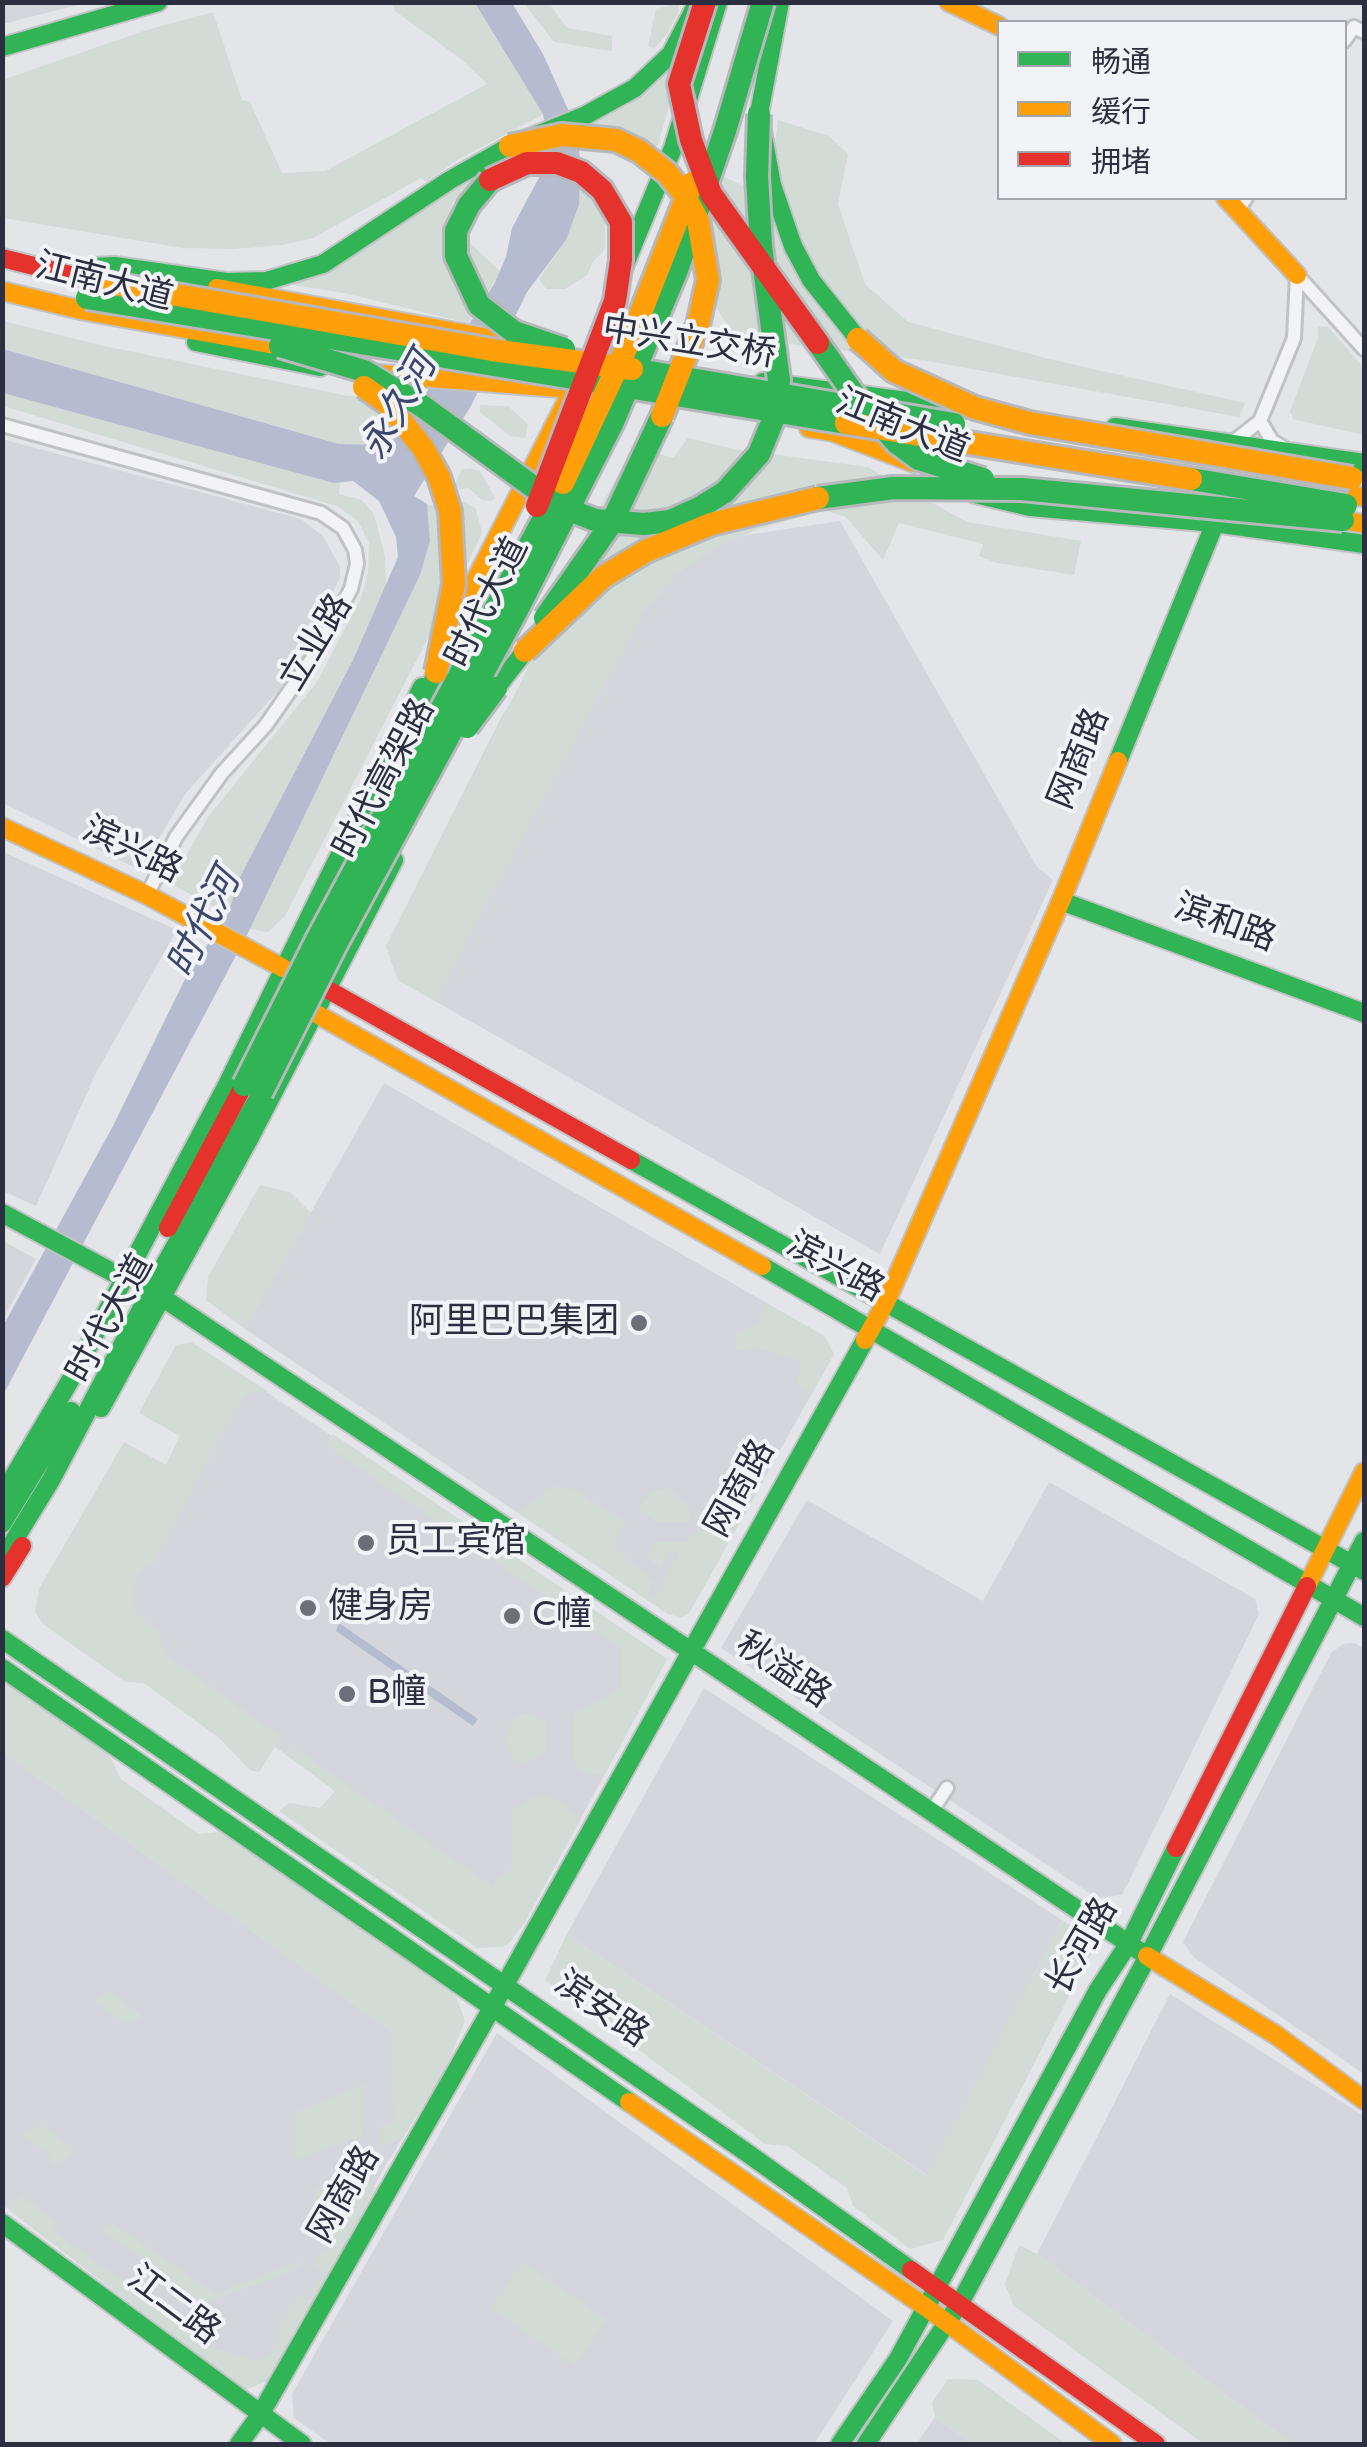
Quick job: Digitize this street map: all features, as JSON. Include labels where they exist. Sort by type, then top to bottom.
[{"type":"main road","points":[[2,47],[158,2]]},
{"type":"main road","points":[[88,289],[116,266],[226,282],[266,281],[323,264],[437,188],[510,146],[586,115],[636,88],[671,54],[702,2]]},
{"type":"main road","points":[[702,2],[680,84],[691,140],[711,194],[731,225],[858,400],[896,443],[919,459],[1022,489]]},
{"type":"main road","name":"时代大道","points":[[2,1496],[71,1379],[227,1085],[574,388],[596,362],[674,148],[718,2]]},
{"type":"main road","name":"时代高架路","points":[[2,1524],[88,1381],[573,464],[631,338],[691,186],[746,2]]},
{"type":"main road","name":"时代高架路","points":[[2,1560],[51,1480],[261,1093],[613,422],[677,270],[725,131],[763,2]]},
{"type":"main road","points":[[2,291],[88,289],[340,362],[388,384],[572,511],[596,520],[644,524],[670,521],[725,492],[759,454],[775,415],[779,380],[761,246],[757,176],[760,114],[776,2]]},
{"type":"main road","name":"时代大道","points":[[2,1578],[163,1298],[617,430],[663,327],[729,150],[776,2]]},
{"type":"main road","points":[[949,2],[997,25]]},
{"type":"main road","points":[[760,114],[780,212],[811,280],[858,338],[894,371],[975,408],[1030,423],[1357,497]]},
{"type":"main road","points":[[403,821],[611,524],[678,378],[698,325],[708,280],[698,220],[667,173],[639,150],[616,140],[589,136],[562,136],[510,146]]},
{"type":"main road","points":[[488,623],[553,466],[580,396],[587,378],[594,360],[601,343],[615,300],[620,260],[621,222],[602,190],[581,172],[557,163],[527,163],[504,171],[486,183],[456,231],[456,256],[468,286],[479,305],[514,332],[576,353],[592,359],[596,362]]},
{"type":"main road","points":[[1237,202],[1297,275]]},
{"type":"main road","name":"中兴立交桥","points":[[2,255],[88,289],[1357,497]]},
{"type":"main road","name":"中兴立交桥","points":[[2,280],[596,362],[1357,497]]},
{"type":"main road","name":"江南大道","points":[[88,289],[460,330],[596,362],[645,365],[1287,450],[1357,497]]},
{"type":"main road","name":"江南大道","points":[[2,291],[64,314],[330,369],[574,388],[719,409],[834,432],[900,456],[964,490],[1030,508],[1215,523],[1364,544]]},
{"type":"main road","points":[[280,346],[344,375],[387,403],[423,448],[450,511],[454,584],[436,672],[416,734],[357,866]]},
{"type":"main road","points":[[719,409],[706,389],[728,378]]},
{"type":"main road","points":[[525,651],[603,577],[646,551],[711,524],[800,502],[893,488],[1357,497]]},
{"type":"main road","name":"网商路","points":[[239,2444],[260,2415],[492,2008],[886,1302],[1060,902],[1215,523]]},
{"type":"main road","name":"滨兴路","points":[[2,827],[328,988],[1359,1568]]},
{"type":"main road","name":"滨和路","points":[[1060,902],[1364,1013]]},
{"type":"main road","name":"滨兴路","points":[[282,968],[315,1013],[871,1328],[1364,1617]]},
{"type":"main road","points":[[11,1218],[123,1278]]},
{"type":"main road","name":"秋溢路","points":[[163,1298],[1138,1950],[1276,2036],[1364,2100]]},
{"type":"main road","name":"长河路","points":[[866,2444],[954,2313],[1056,2120],[1307,1584],[1364,1472]]},
{"type":"main road","name":"长河路","points":[[840,2444],[898,2359],[1098,1990],[1138,1950],[1335,1599],[1359,1568],[1364,1540]]},
{"type":"main road","name":"滨安路","points":[[2,1639],[505,1985],[932,2298]]},
{"type":"main road","name":"滨安路","points":[[2,1668],[492,2008],[1156,2444]]},
{"type":"main road","name":"江二路","points":[[2,2223],[302,2444]]},
{"type":"main road","name":"滨安路","points":[[954,2313],[1112,2444]]},
{"type":"street","points":[[1297,275],[1364,349]]},
{"type":"street","points":[[1233,442],[1260,421],[1294,338],[1297,275]]},
{"type":"street","points":[[1260,421],[1272,441],[1287,450]]},
{"type":"street","name":"立业路","points":[[2,424],[321,512],[343,528],[355,550],[351,589],[316,653],[266,725],[222,772],[176,837],[147,896]]},
{"type":"street","points":[[931,1812],[946,1788]]},
{"type":"shaded area","points":[[3,2],[85,2],[85,3],[3,24]]},
{"type":"shaded area","points":[[678,2],[679,11],[667,34],[654,49],[648,46],[656,9]]},
{"type":"shaded area","points":[[391,3],[475,3],[544,114],[457,160],[426,182],[421,178],[313,238],[282,245],[182,248],[3,218],[2,80],[147,30],[213,12],[242,100],[250,102],[282,173],[325,171],[487,84],[461,59],[395,11]]},
{"type":"shaded area","points":[[524,3],[549,3],[567,28],[612,36],[612,51],[554,42]]},
{"type":"shaded area","points":[[669,63],[671,100],[656,151],[587,125]]},
{"type":"shaded area","points":[[778,120],[829,136],[848,154],[838,204],[865,284],[908,322],[1053,360],[1245,403],[1239,417],[922,360],[789,344],[767,207]]},
{"type":"shaded area","points":[[479,172],[453,203],[445,228],[447,251],[476,310],[468,323],[344,293],[280,283]]},
{"type":"shaded area","points":[[724,177],[747,187],[766,344],[732,332],[709,297],[705,225]]},
{"type":"shaded area","points":[[579,181],[596,202],[605,223],[605,249],[587,275],[565,289],[546,289],[539,279],[566,240]]},
{"type":"shaded area","points":[[462,236],[500,271],[486,296],[473,281]]},
{"type":"shaded area","points":[[3,321],[348,396],[423,399],[388,445],[339,444],[3,349]]},
{"type":"shaded area","points":[[1318,326],[1328,327],[1364,368],[1364,435],[1293,419],[1290,411],[1318,338]]},
{"type":"shaded area","points":[[3,393],[340,482],[339,494],[362,500],[374,514],[385,557],[386,587],[353,660],[239,879],[228,914],[175,886],[177,872],[208,817],[317,682],[361,598],[368,572],[369,543],[358,521],[337,506],[3,406]]},
{"type":"shaded area","points":[[480,405],[508,406],[528,424],[525,438],[510,436],[480,412]]},
{"type":"shaded area","points":[[650,438],[665,442],[660,454],[673,458],[688,438],[735,449],[867,467],[967,522],[1081,541],[1074,575],[997,563],[979,556],[983,544],[899,523],[883,560],[846,517],[825,510],[758,529],[718,547],[680,571],[644,612],[435,1001],[398,980],[386,946],[525,674],[562,578],[623,466]]},
{"type":"shaded area","points":[[2,439],[301,519],[323,536],[340,567],[340,578],[287,681],[186,793],[140,870],[3,803]]},
{"type":"shaded area","points":[[461,470],[480,471],[495,498],[491,501],[455,485]]},
{"type":"shaded area","points":[[458,501],[476,509],[482,533],[460,579]]},
{"type":"shaded area","points":[[427,504],[434,506],[442,533],[443,570],[432,630],[285,916],[268,932],[250,929],[420,575],[430,541]]},
{"type":"shaded area","points":[[840,521],[1037,867],[1053,880],[880,1254],[398,980],[386,946],[504,712],[720,539]]},
{"type":"shaded area","points":[[3,852],[177,930],[97,1071],[36,1206],[3,1191]]},
{"type":"shaded area","points":[[384,1083],[824,1336],[834,1354],[689,1613],[681,1617],[668,1614],[245,1329]]},
{"type":"shaded area","points":[[260,1185],[290,1192],[311,1213],[245,1329],[206,1300],[208,1277]]},
{"type":"shaded area","points":[[3,1241],[36,1259],[3,1319]]},
{"type":"shaded area","points":[[766,1303],[824,1336],[834,1354],[811,1395],[796,1382],[802,1367],[797,1360],[758,1348],[737,1351],[735,1333],[757,1324]]},
{"type":"shaded area","points":[[191,1342],[269,1392],[251,1391],[242,1398],[153,1564],[140,1572],[134,1586],[133,1606],[144,1621],[158,1629],[168,1656],[281,1737],[259,1772],[250,1770],[219,1738],[144,1683],[125,1682],[43,1624],[35,1611],[39,1589],[124,1442],[166,1465],[180,1436],[139,1413],[176,1345]]},
{"type":"shaded area","points":[[239,1374],[667,1659],[523,1925],[90,1619]]},
{"type":"shaded area","points":[[333,1434],[667,1659],[606,1772],[587,1775],[574,1765],[573,1714],[621,1688],[622,1649],[326,1445]]},
{"type":"shaded area","points":[[750,1481],[759,1489],[689,1613],[681,1617],[668,1614],[519,1513],[552,1486],[572,1489],[626,1521],[613,1546],[653,1581],[648,1594],[654,1598],[679,1555],[672,1549],[660,1570],[647,1556],[655,1542],[685,1542],[725,1511]]},
{"type":"shaded area","points":[[1049,1482],[1255,1599],[1259,1614],[1122,1895],[1097,1898],[721,1648],[807,1500],[983,1601]]},
{"type":"shaded area","points":[[669,1488],[692,1517],[687,1523],[655,1522],[639,1508],[653,1491]]},
{"type":"shaded area","points":[[1355,1643],[1364,1649],[1364,2074],[1195,1958],[1183,1942],[1331,1653],[1343,1644]]},
{"type":"shaded area","points":[[3,1678],[106,1748],[121,1779],[199,1834],[227,1831],[454,1991],[465,2021],[445,2070],[402,2139],[380,2147],[381,2126],[393,2121],[392,2040],[396,2035],[7,1755],[3,1761]]},
{"type":"shaded area","points":[[704,1688],[1062,1920],[928,2176],[567,1934]]},
{"type":"shaded area","points":[[517,1714],[530,1714],[546,1723],[546,1751],[523,1766],[513,1757],[506,1741],[509,1725]]},
{"type":"shaded area","points":[[295,1748],[492,1886],[498,1876],[511,1871],[513,1811],[532,1798],[543,1796],[562,1803],[579,1822],[510,1942],[503,1947],[477,1948],[279,1811],[289,1803],[320,1808],[335,1791],[288,1756]]},
{"type":"shaded area","points":[[7,1755],[445,2070],[385,2166],[271,2380],[243,2390],[3,2205],[2,1761]]},
{"type":"shaded area","points":[[1062,1920],[1097,1942],[943,2240],[910,2249],[853,2206],[847,2188],[787,2146],[765,2144],[545,1980],[567,1934],[927,2176]]},
{"type":"shaded area","points":[[110,1991],[144,2017],[127,2025],[93,2000]]},
{"type":"shaded area","points":[[1170,1994],[1364,2116],[1364,2444],[1292,2444],[1037,2254]]},
{"type":"shaded area","points":[[497,2033],[893,2321],[814,2444],[331,2444],[294,2418],[292,2394]]},
{"type":"shaded area","points":[[364,2084],[363,2136],[292,2161],[292,2114]]},
{"type":"shaded area","points":[[42,2125],[73,2148],[71,2157],[51,2165],[50,2155],[25,2136],[24,2132]]},
{"type":"shaded area","points":[[356,2172],[376,2188],[271,2380],[243,2390],[10,2211],[22,2196],[57,2222],[53,2230],[214,2348],[257,2361],[269,2357],[277,2345],[276,2332],[299,2295],[308,2300],[323,2272],[315,2267],[318,2254],[325,2250],[327,2212],[316,2211],[315,2190]]},
{"type":"shaded area","points":[[111,2222],[216,2294],[298,2261],[301,2265],[293,2272],[200,2301],[104,2231]]},
{"type":"shaded area","points":[[1019,2245],[1037,2254],[1292,2444],[1204,2444],[1014,2306],[1005,2284]]},
{"type":"shaded area","points":[[523,2262],[607,2320],[575,2366],[491,2308]]},
{"type":"shaded area","points":[[948,2379],[978,2380],[1066,2444],[973,2444],[935,2417],[932,2403]]},
{"type":"shaded area","points":[[935,2417],[973,2444],[916,2444]]},
{"type":"water","points":[[475,3],[512,3],[543,54],[576,127],[579,205],[566,240],[527,292],[471,406],[414,496],[427,504],[430,541],[420,575],[250,929],[3,1395],[3,1326],[113,1126],[187,975],[228,914],[239,879],[353,660],[398,557],[396,537],[379,501],[353,481],[334,483],[3,393],[3,349],[339,444],[388,445],[403,430],[494,284],[506,257],[512,228],[551,155],[543,114]]},
{"type":"water","points":[[339,1623],[478,1719],[473,1726],[336,1631]]},
{"type":"traffic: fast","points":[[2,47],[158,2]]},
{"type":"traffic: fast","points":[[92,267],[115,266],[226,282],[266,281],[323,264],[450,180],[510,146],[586,115],[635,88],[671,54],[698,2]]},
{"type":"traffic: fast","points":[[623,269],[673,148],[718,2]]},
{"type":"traffic: fast","points":[[261,1093],[613,422],[677,270],[725,131],[763,2]]},
{"type":"traffic: fast","points":[[780,2],[759,114],[772,185],[793,246],[811,280],[858,339]]},
{"type":"traffic: fast","points":[[280,346],[364,371],[422,406],[532,486],[572,511],[595,520],[644,524],[670,521],[699,508],[725,492],[759,454],[775,415],[779,380],[761,246],[759,114]]},
{"type":"traffic: fast","points":[[490,180],[469,205],[456,231],[456,256],[479,305],[514,332],[564,349]]},
{"type":"traffic: fast","points":[[87,298],[846,423]]},
{"type":"traffic: fast","points":[[196,342],[320,367]]},
{"type":"traffic: fast","points":[[818,343],[858,400],[897,443],[919,459],[983,479]]},
{"type":"traffic: fast","points":[[632,369],[954,424]]},
{"type":"traffic: fast","points":[[763,382],[967,409]]},
{"type":"traffic: fast","points":[[545,618],[611,524],[662,416]]},
{"type":"traffic: fast","points":[[1115,427],[1364,463]]},
{"type":"traffic: fast","points":[[1191,479],[1346,505]]},
{"type":"traffic: fast","points":[[244,1085],[317,940],[563,483]]},
{"type":"traffic: fast","points":[[818,498],[893,488],[1022,489],[1343,520]]},
{"type":"traffic: fast","points":[[975,494],[1030,507],[1215,523],[1364,544]]},
{"type":"traffic: fast","points":[[1118,761],[1215,523]]},
{"type":"traffic: fast","points":[[496,688],[525,651]]},
{"type":"traffic: fast","points":[[405,758],[436,672]]},
{"type":"traffic: fast","points":[[2,1496],[71,1379],[227,1085],[422,687]]},
{"type":"traffic: fast","points":[[467,727],[496,688]]},
{"type":"traffic: fast","points":[[101,1408],[248,1141],[394,860]]},
{"type":"traffic: fast","points":[[1061,901],[1364,1013]]},
{"type":"traffic: fast","points":[[2,1560],[51,1480],[261,1093]]},
{"type":"traffic: fast","points":[[631,1160],[1364,1571]]},
{"type":"traffic: fast","points":[[2,1213],[123,1278]]},
{"type":"traffic: fast","points":[[762,1266],[1364,1617]]},
{"type":"traffic: fast","points":[[163,1298],[1147,1956]]},
{"type":"traffic: fast","points":[[239,2444],[260,2415],[492,2008],[865,1340]]},
{"type":"traffic: fast","points":[[2,1524],[71,1411]]},
{"type":"traffic: fast","points":[[866,2444],[960,2303],[1148,1956],[1364,1541]]},
{"type":"traffic: fast","points":[[2,1639],[911,2270]]},
{"type":"traffic: fast","points":[[2,1668],[629,2102]]},
{"type":"traffic: fast","points":[[840,2444],[898,2359],[1098,1990],[1129,1943],[1176,1848]]},
{"type":"traffic: fast","points":[[2,2223],[302,2444]]},
{"type":"traffic: slow","points":[[949,2],[997,25]]},
{"type":"traffic: slow","points":[[510,146],[562,135],[616,140],[639,151],[667,173],[683,193],[698,220],[708,280],[698,325],[662,416]]},
{"type":"traffic: slow","points":[[563,483],[631,338],[692,183]]},
{"type":"traffic: slow","points":[[1228,200],[1297,275]]},
{"type":"traffic: slow","points":[[90,280],[492,350],[632,369]]},
{"type":"traffic: slow","points":[[217,288],[532,346]]},
{"type":"traffic: slow","points":[[2,291],[85,311],[280,346]]},
{"type":"traffic: slow","points":[[858,339],[894,371],[975,408],[1030,423],[1352,478]]},
{"type":"traffic: slow","points":[[368,373],[584,390]]},
{"type":"traffic: slow","points":[[364,387],[387,403],[423,448],[439,477],[450,511],[454,584],[436,672]]},
{"type":"traffic: slow","points":[[448,634],[569,397]]},
{"type":"traffic: slow","points":[[846,423],[1191,479]]},
{"type":"traffic: slow","points":[[809,428],[833,432],[914,463]]},
{"type":"traffic: slow","points":[[1346,495],[1364,497]]},
{"type":"traffic: slow","points":[[525,651],[603,577],[646,551],[711,524],[818,498]]},
{"type":"traffic: slow","points":[[1343,520],[1364,524]]},
{"type":"traffic: slow","points":[[865,1340],[886,1302],[1118,761]]},
{"type":"traffic: slow","points":[[2,827],[147,895],[283,968]]},
{"type":"traffic: slow","points":[[308,1003],[315,1013],[762,1266]]},
{"type":"traffic: slow","points":[[1307,1586],[1364,1472]]},
{"type":"traffic: slow","points":[[1147,1956],[1276,2035],[1364,2100]]},
{"type":"traffic: slow","points":[[629,2102],[927,2308],[1112,2444]]},
{"type":"traffic: jam","points":[[705,2],[679,84],[691,140],[711,194],[818,343]]},
{"type":"traffic: jam","points":[[490,180],[527,163],[557,163],[581,172],[602,190],[621,222],[615,301],[537,506]]},
{"type":"traffic: jam","points":[[2,258],[90,280]]},
{"type":"traffic: jam","points":[[316,983],[631,1160]]},
{"type":"traffic: jam","points":[[168,1228],[244,1085]]},
{"type":"traffic: jam","points":[[2,1578],[22,1546]]},
{"type":"traffic: jam","points":[[1176,1848],[1307,1586]]},
{"type":"traffic: jam","points":[[911,2270],[1156,2444]]},
{"type":"place","name":"阿里巴巴集团","points":[[639,1323]]},
{"type":"place","name":"员工宾馆","points":[[366,1543]]},
{"type":"place","name":"健身房","points":[[308,1608]]},
{"type":"place","name":"C幢","points":[[512,1616]]},
{"type":"place","name":"B幢","points":[[347,1694]]},
{"type":"water label","name":"永久河","points":[[400,407]]},
{"type":"water label","name":"时代河","points":[[205,924]]}]
